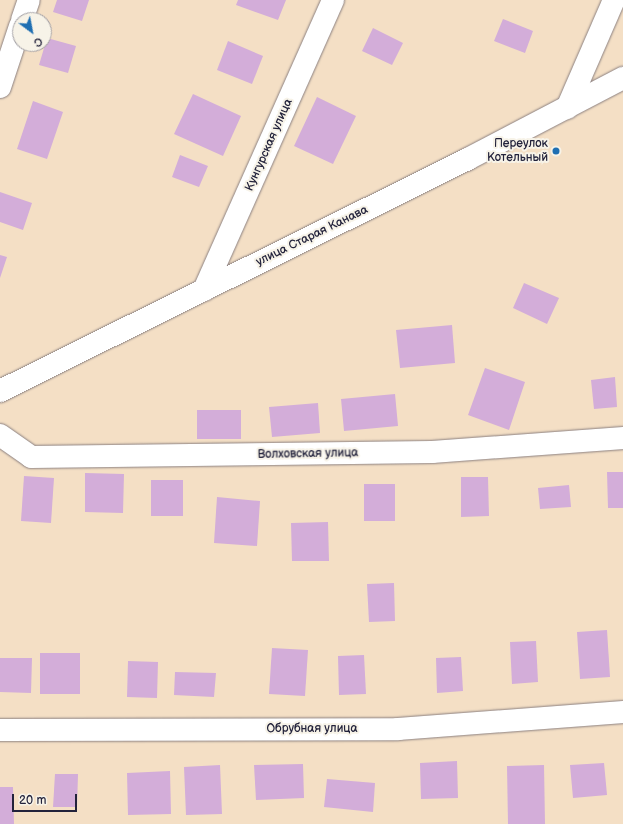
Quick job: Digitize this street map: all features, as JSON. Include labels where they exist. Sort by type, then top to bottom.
[{"type":"street","points":[[25,12],[29,0]]},
{"type":"street","name":"Кунгурская улица","points":[[204,290],[334,0]]},
{"type":"street","points":[[567,108],[614,0]]},
{"type":"street","points":[[0,87],[12,50]]},
{"type":"street","name":"улица Старая Канава","points":[[0,391],[567,108],[623,78]]},
{"type":"street","name":"Волховская улица","points":[[0,435],[31,457],[432,452],[623,438]]},
{"type":"street","name":"Обрубная улица","points":[[0,730],[398,729],[623,712]]},
{"type":"building","points":[[57,0],[89,0],[82,21],[53,12]]},
{"type":"building","points":[[238,0],[286,0],[278,20],[236,5]]},
{"type":"building","points":[[503,19],[533,31],[525,53],[494,41]]},
{"type":"building","points":[[373,28],[403,43],[392,65],[362,51]]},
{"type":"building","points":[[52,39],[76,46],[68,73],[39,65],[43,52],[52,52]]},
{"type":"building","points":[[228,41],[263,56],[252,84],[217,70]]},
{"type":"building","points":[[193,94],[241,116],[223,156],[174,134]]},
{"type":"building","points":[[317,97],[356,116],[333,164],[294,146]]},
{"type":"building","points":[[33,101],[63,112],[47,159],[17,149]]},
{"type":"building","points":[[180,155],[208,166],[199,187],[172,177]]},
{"type":"building","points":[[0,192],[32,203],[23,230],[0,222]]},
{"type":"building","points":[[0,255],[7,257],[0,278]]},
{"type":"building","points":[[524,283],[559,298],[547,324],[513,308]]},
{"type":"building","points":[[452,325],[455,363],[400,368],[396,330]]},
{"type":"building","points":[[485,368],[525,382],[509,430],[468,415]]},
{"type":"building","points":[[615,377],[617,407],[594,409],[591,380]]},
{"type":"building","points":[[395,394],[398,426],[344,431],[341,399]]},
{"type":"building","points":[[318,403],[320,433],[272,437],[269,407]]},
{"type":"building","points":[[197,410],[241,410],[241,439],[197,439]]},
{"type":"building","points":[[607,472],[623,472],[623,508],[608,508]]},
{"type":"building","points":[[85,473],[124,474],[123,513],[85,512]]},
{"type":"building","points":[[24,476],[54,478],[51,523],[21,521]]},
{"type":"building","points":[[461,477],[488,477],[489,516],[461,517]]},
{"type":"building","points":[[151,480],[183,480],[183,516],[151,516]]},
{"type":"building","points":[[364,484],[395,484],[395,521],[364,521]]},
{"type":"building","points":[[569,485],[571,507],[540,509],[538,488]]},
{"type":"building","points":[[217,497],[260,501],[257,546],[214,543]]},
{"type":"building","points":[[328,522],[329,561],[292,561],[291,523]]},
{"type":"building","points":[[394,583],[395,621],[369,622],[367,584]]},
{"type":"building","points":[[607,630],[610,677],[580,679],[577,632]]},
{"type":"building","points":[[536,641],[538,682],[512,684],[510,642]]},
{"type":"building","points":[[272,648],[308,650],[305,696],[269,694]]},
{"type":"building","points":[[40,653],[80,653],[80,694],[40,694]]},
{"type":"building","points":[[364,655],[366,694],[339,695],[338,656]]},
{"type":"building","points":[[461,657],[463,691],[437,693],[436,658]]},
{"type":"building","points":[[0,658],[32,658],[31,693],[0,692]]},
{"type":"building","points":[[128,661],[158,662],[157,698],[127,697]]},
{"type":"building","points":[[175,672],[216,673],[214,697],[174,695]]},
{"type":"building","points":[[457,761],[458,798],[421,799],[420,763]]},
{"type":"building","points":[[604,763],[607,795],[573,798],[570,765]]},
{"type":"building","points":[[303,764],[304,798],[256,800],[254,765]]},
{"type":"building","points":[[220,765],[222,814],[186,815],[184,767]]},
{"type":"building","points":[[544,765],[545,824],[508,824],[507,766]]},
{"type":"building","points":[[170,771],[171,814],[128,815],[127,773]]},
{"type":"building","points":[[55,774],[78,774],[77,807],[53,807]]},
{"type":"building","points":[[327,779],[375,783],[373,812],[324,807]]},
{"type":"building","points":[[0,787],[13,787],[14,824],[0,824]]},
{"type":"place","name":"Переулок Котельный","points":[[556,151]]}]
